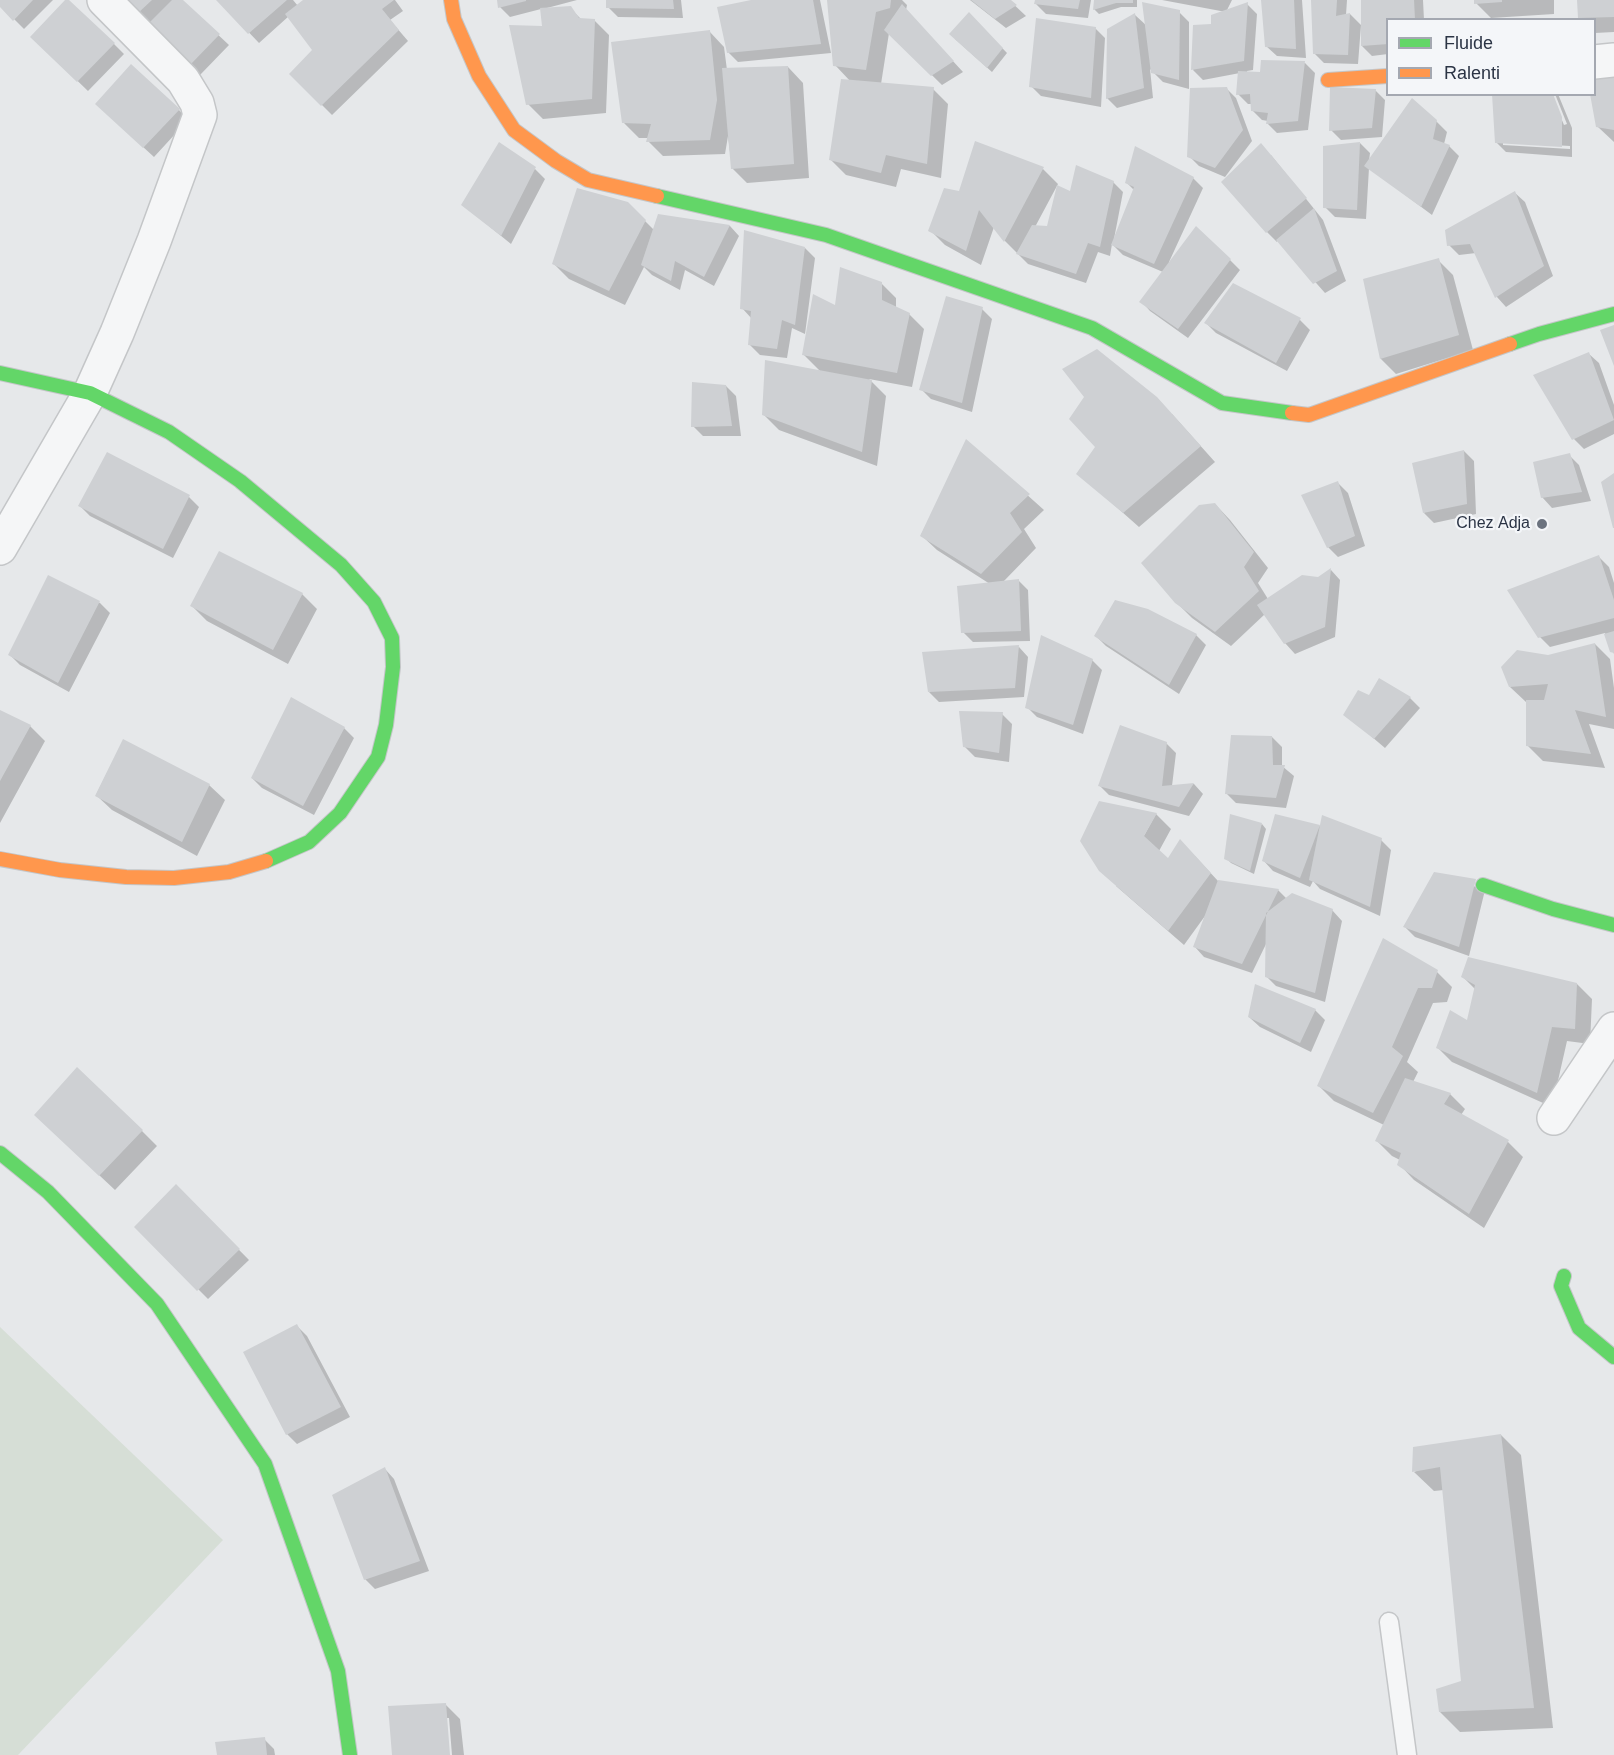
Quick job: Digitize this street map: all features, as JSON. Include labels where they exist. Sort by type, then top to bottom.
[{"type":"street","points":[[0,548],[90,393],[150,251],[200,115],[197,103],[183,80],[104,0]]},
{"type":"street","points":[[451,0],[454,19],[479,76],[514,130],[556,161],[588,180],[826,235],[1092,328],[1222,403],[1309,415],[1539,334],[1614,314]]},
{"type":"street","points":[[1596,62],[1614,60]]},
{"type":"street","points":[[1328,80],[1386,76]]},
{"type":"street","points":[[0,373],[90,393],[178,438],[240,481],[341,565],[374,602],[392,638],[393,667],[386,725],[378,757],[340,813],[309,843],[266,861],[229,872],[174,878],[126,877],[71,871],[0,859]]},
{"type":"street","points":[[1483,885],[1553,909],[1614,925]]},
{"type":"street","points":[[1554,1118],[1614,1029]]},
{"type":"street","points":[[0,1153],[48,1192],[157,1304],[265,1464],[338,1671],[350,1755]]},
{"type":"street","points":[[1564,1276],[1561,1286],[1578,1328],[1614,1357]]},
{"type":"lane","points":[[1389,1622],[1407,1755]]},
{"type":"shaded area","points":[[0,1327],[223,1540],[18,1755],[0,1755]]},
{"type":"building","points":[[0,0],[33,0],[13,21],[0,7]]},
{"type":"building","points":[[65,0],[69,0],[115,43],[77,82],[30,37]]},
{"type":"building","points":[[125,0],[152,0],[138,13]]},
{"type":"building","points":[[172,0],[183,0],[220,34],[189,66],[146,26]]},
{"type":"building","points":[[216,0],[287,0],[248,34]]},
{"type":"building","points":[[303,0],[394,0],[382,9],[399,30],[321,106],[289,74],[312,50],[285,14]]},
{"type":"building","points":[[497,0],[526,0],[526,1],[498,8]]},
{"type":"building","points":[[606,0],[673,0],[674,9],[606,8]]},
{"type":"building","points":[[751,0],[813,0],[821,44],[727,53],[717,7]]},
{"type":"building","points":[[827,0],[891,0],[890,8],[876,12],[866,70],[833,66]]},
{"type":"building","points":[[971,0],[1011,0],[1017,5],[995,19]]},
{"type":"building","points":[[1035,0],[1080,0],[1078,9],[1034,4]]},
{"type":"building","points":[[1094,0],[1133,0],[1133,3],[1116,3],[1093,10]]},
{"type":"building","points":[[1261,0],[1294,0],[1296,49],[1265,47]]},
{"type":"building","points":[[1311,0],[1337,0],[1336,16],[1350,13],[1348,55],[1313,54]]},
{"type":"building","points":[[1361,0],[1414,0],[1415,18],[1386,18],[1386,44],[1361,46]]},
{"type":"building","points":[[1474,0],[1502,0],[1502,2],[1474,4]]},
{"type":"building","points":[[1577,0],[1614,0],[1614,17],[1578,18]]},
{"type":"building","points":[[1142,2],[1180,10],[1179,80],[1151,73]]},
{"type":"building","points":[[1248,2],[1244,61],[1191,70],[1193,25],[1211,24],[1211,15]]},
{"type":"building","points":[[902,4],[954,61],[931,76],[884,30]]},
{"type":"building","points":[[571,6],[579,18],[595,19],[592,99],[526,105],[509,25],[542,26],[540,8]]},
{"type":"building","points":[[969,12],[1003,48],[987,68],[949,34]]},
{"type":"building","points":[[1135,13],[1144,88],[1106,99],[1107,29]]},
{"type":"building","points":[[1036,18],[1096,27],[1091,98],[1029,87]]},
{"type":"building","points":[[710,30],[717,100],[710,140],[646,142],[651,124],[622,123],[611,42]]},
{"type":"building","points":[[1261,60],[1305,61],[1298,121],[1266,124],[1268,113],[1251,111],[1250,94],[1236,95],[1238,71],[1260,72]]},
{"type":"building","points":[[131,64],[180,109],[143,148],[95,104]]},
{"type":"building","points":[[788,66],[794,164],[731,169],[722,68]]},
{"type":"building","points":[[1614,71],[1614,130],[1596,127],[1590,96],[1596,96],[1596,72]]},
{"type":"building","points":[[841,79],[934,87],[927,164],[886,155],[881,173],[829,160]]},
{"type":"building","points":[[1227,87],[1243,130],[1215,168],[1187,157],[1190,88]]},
{"type":"building","points":[[1330,87],[1376,89],[1372,128],[1329,131]]},
{"type":"building","points":[[1492,96],[1554,96],[1562,117],[1562,147],[1495,143]]},
{"type":"building","points":[[1412,98],[1437,120],[1433,139],[1450,145],[1421,207],[1364,166]]},
{"type":"building","points":[[975,141],[1044,167],[1004,242],[979,210],[966,251],[928,231],[944,188],[959,191]]},
{"type":"building","points":[[499,142],[536,167],[501,236],[461,205]]},
{"type":"building","points":[[1360,142],[1357,210],[1323,208],[1323,146]]},
{"type":"building","points":[[1261,143],[1307,198],[1266,233],[1221,182]]},
{"type":"building","points":[[1135,146],[1194,177],[1154,264],[1111,245],[1134,187],[1125,183]]},
{"type":"building","points":[[1076,165],[1114,181],[1100,247],[1088,243],[1076,274],[1016,254],[1032,225],[1047,226],[1057,185],[1070,191]]},
{"type":"building","points":[[577,188],[628,202],[646,220],[609,291],[552,264]]},
{"type":"building","points":[[1515,191],[1544,266],[1495,298],[1470,244],[1447,246],[1445,230]]},
{"type":"building","points":[[1314,208],[1337,271],[1313,284],[1276,240]]},
{"type":"building","points":[[658,214],[730,225],[704,277],[675,261],[671,281],[641,265]]},
{"type":"building","points":[[1196,226],[1231,259],[1178,329],[1139,302]]},
{"type":"building","points":[[744,230],[805,247],[795,325],[782,320],[777,349],[748,345],[751,311],[740,309]]},
{"type":"building","points":[[1439,258],[1459,335],[1380,359],[1363,279]]},
{"type":"building","points":[[840,267],[882,282],[882,300],[910,313],[897,373],[802,355],[813,294],[835,305]]},
{"type":"building","points":[[1233,283],[1301,318],[1276,363],[1204,323]]},
{"type":"building","points":[[946,296],[983,307],[962,403],[919,390]]},
{"type":"building","points":[[1614,325],[1614,366],[1600,330]]},
{"type":"building","points":[[1097,349],[1157,397],[1201,446],[1123,513],[1076,474],[1095,447],[1069,419],[1084,397],[1062,369]]},
{"type":"building","points":[[1589,352],[1614,420],[1572,440],[1533,375]]},
{"type":"building","points":[[765,360],[872,380],[862,452],[762,415]]},
{"type":"building","points":[[692,382],[726,385],[732,426],[691,427]]},
{"type":"building","points":[[966,439],[1030,494],[1010,513],[1022,532],[981,574],[920,536]]},
{"type":"building","points":[[1464,450],[1467,504],[1423,513],[1412,463]]},
{"type":"building","points":[[107,452],[190,495],[163,549],[78,506]]},
{"type":"building","points":[[1570,453],[1582,492],[1541,498],[1533,462]]},
{"type":"building","points":[[1614,473],[1614,528],[1613,528],[1601,482]]},
{"type":"building","points":[[1338,481],[1355,536],[1327,548],[1301,495]]},
{"type":"building","points":[[1215,503],[1254,552],[1244,567],[1259,591],[1215,632],[1175,603],[1141,563],[1199,505]]},
{"type":"building","points":[[219,551],[303,593],[273,650],[190,606]]},
{"type":"building","points":[[1599,555],[1614,600],[1614,618],[1538,638],[1507,590]]},
{"type":"building","points":[[1331,568],[1325,627],[1284,644],[1257,605],[1302,575],[1318,577]]},
{"type":"building","points":[[48,575],[100,601],[58,683],[8,655]]},
{"type":"building","points":[[1019,579],[1021,631],[961,633],[957,586]]},
{"type":"building","points":[[1115,600],[1148,609],[1197,634],[1169,685],[1094,636]]},
{"type":"building","points":[[1614,631],[1614,653],[1610,652],[1604,634]]},
{"type":"building","points":[[1041,635],[1093,659],[1073,725],[1025,708]]},
{"type":"building","points":[[1595,643],[1606,717],[1575,710],[1591,754],[1526,746],[1526,700],[1544,700],[1548,684],[1509,687],[1501,667],[1517,650],[1548,655]]},
{"type":"building","points":[[1019,645],[1015,688],[928,692],[922,652]]},
{"type":"building","points":[[1379,678],[1411,697],[1374,739],[1343,715],[1358,690],[1369,695]]},
{"type":"building","points":[[291,697],[345,727],[303,806],[251,778]]},
{"type":"building","points":[[0,710],[31,725],[0,781]]},
{"type":"building","points":[[959,711],[1003,712],[999,753],[963,747]]},
{"type":"building","points":[[1120,725],[1167,742],[1162,786],[1194,783],[1179,807],[1098,786]]},
{"type":"building","points":[[1231,735],[1272,736],[1273,765],[1285,765],[1276,798],[1225,794]]},
{"type":"building","points":[[123,739],[210,784],[182,842],[95,796]]},
{"type":"building","points":[[1099,801],[1157,813],[1144,836],[1168,858],[1180,839],[1211,873],[1168,931],[1099,871],[1080,841]]},
{"type":"building","points":[[1230,814],[1262,823],[1250,871],[1224,859]]},
{"type":"building","points":[[1275,814],[1320,825],[1300,878],[1262,861]]},
{"type":"building","points":[[1322,815],[1382,838],[1370,907],[1309,880]]},
{"type":"building","points":[[1434,872],[1476,879],[1459,947],[1403,927]]},
{"type":"building","points":[[1218,880],[1279,889],[1242,964],[1193,947]]},
{"type":"building","points":[[1292,893],[1333,909],[1315,993],[1265,977],[1266,913]]},
{"type":"building","points":[[1383,938],[1438,970],[1432,988],[1418,988],[1392,1047],[1403,1056],[1373,1113],[1317,1086]]},
{"type":"building","points":[[1468,957],[1577,983],[1575,1029],[1552,1027],[1537,1093],[1436,1048],[1450,1010],[1467,1020],[1475,985],[1461,977]]},
{"type":"building","points":[[1255,984],[1316,1009],[1300,1043],[1248,1017]]},
{"type":"building","points":[[77,1067],[143,1130],[99,1176],[34,1115]]},
{"type":"building","points":[[1405,1078],[1451,1093],[1444,1104],[1509,1140],[1469,1214],[1397,1165],[1401,1153],[1375,1141]]},
{"type":"building","points":[[176,1184],[240,1249],[197,1291],[134,1227]]},
{"type":"building","points":[[297,1324],[341,1407],[286,1435],[243,1352]]},
{"type":"building","points":[[1501,1434],[1534,1708],[1439,1712],[1436,1689],[1461,1681],[1440,1467],[1412,1472],[1413,1447]]},
{"type":"building","points":[[385,1467],[420,1561],[364,1580],[332,1495]]},
{"type":"building","points":[[446,1703],[450,1755],[392,1755],[388,1706]]},
{"type":"building","points":[[265,1737],[267,1755],[217,1755],[215,1742]]},
{"type":"traffic: fast","points":[[657,196],[826,235],[1092,328],[1222,403],[1292,413]]},
{"type":"traffic: fast","points":[[1510,344],[1614,314]]},
{"type":"traffic: fast","points":[[0,373],[90,393],[169,432],[240,481],[341,565],[374,602],[392,638],[393,667],[386,725],[378,757],[340,813],[309,842],[266,861]]},
{"type":"traffic: fast","points":[[1483,885],[1553,909],[1614,925]]},
{"type":"traffic: fast","points":[[0,1153],[48,1192],[157,1304],[265,1464],[338,1671],[350,1755]]},
{"type":"traffic: fast","points":[[1564,1276],[1561,1286],[1579,1328],[1614,1357]]},
{"type":"traffic: slow","points":[[451,0],[454,19],[479,76],[514,130],[556,161],[588,180],[657,196]]},
{"type":"traffic: slow","points":[[1328,80],[1386,76]]},
{"type":"traffic: slow","points":[[1292,413],[1309,415],[1510,344]]},
{"type":"traffic: slow","points":[[0,859],[60,870],[126,877],[174,878],[229,872],[266,861]]},
{"type":"place","name":"Chez Adja","points":[[1542,524]]}]
